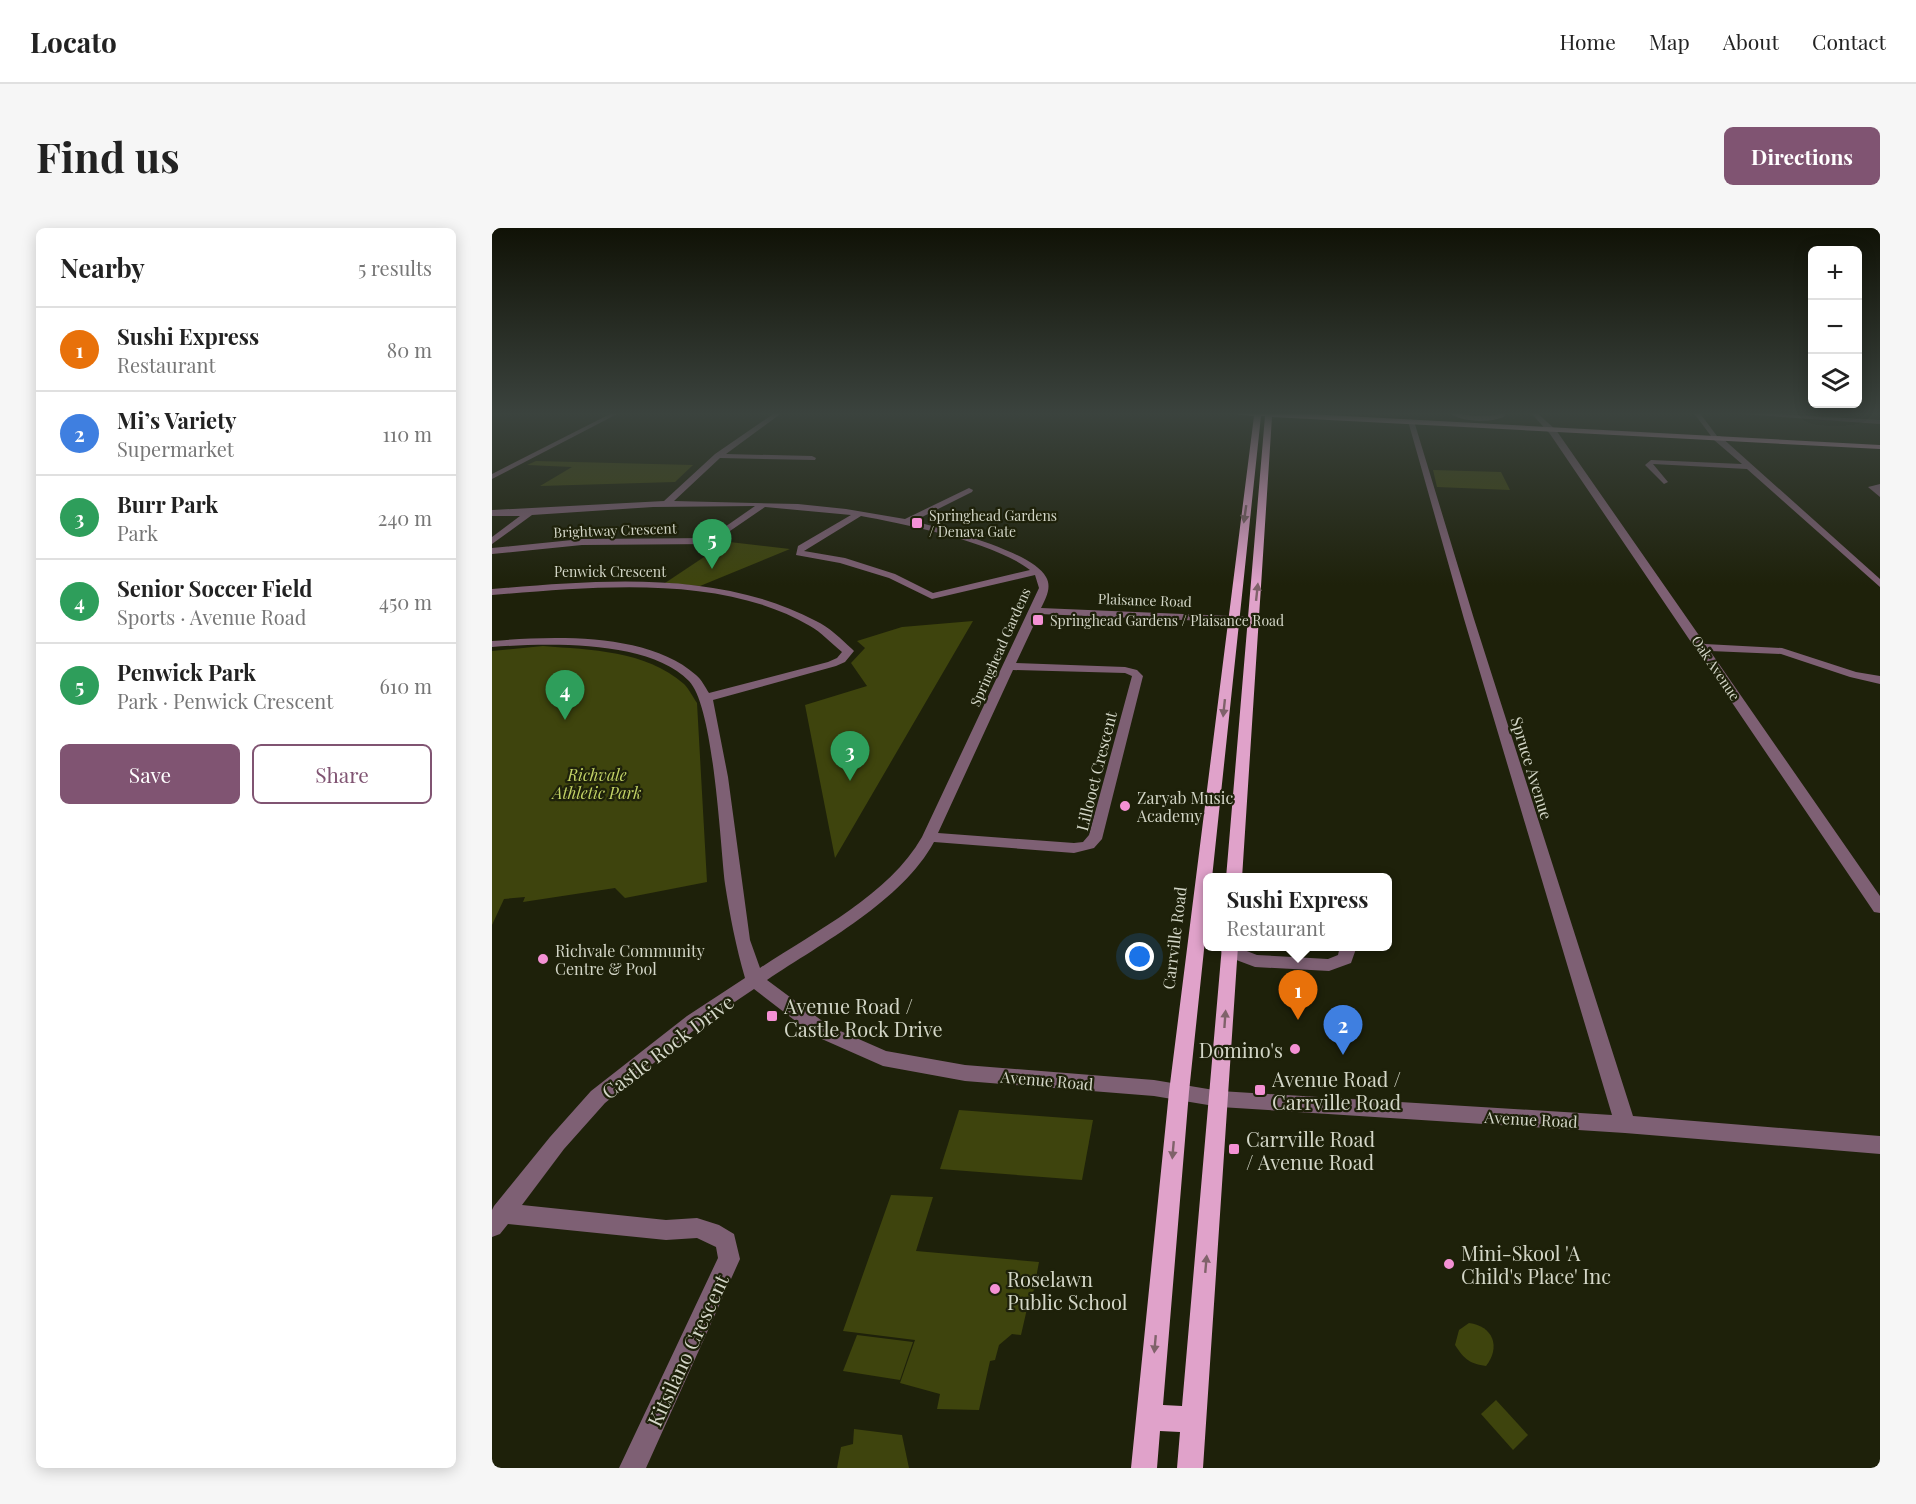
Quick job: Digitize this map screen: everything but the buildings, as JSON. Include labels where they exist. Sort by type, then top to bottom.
[{"type":"main road","name":"Carrville Road","points":[[1205,873],[1251,470]]},
{"type":"main road","name":"Carrville Road","points":[[1234,873],[1265,470]]},
{"type":"main road","points":[[1214,801],[1241,802]]},
{"type":"main road","name":"Carrville Road","points":[[1144,1468],[1179,1092],[1203,892]]},
{"type":"main road","points":[[1190,1468],[1220,1099],[1229,951]]},
{"type":"main road","points":[[1148,1418],[1193,1419]]},
{"type":"street","points":[[492,477],[506,470]]},
{"type":"street","points":[[666,504],[703,470]]},
{"type":"street","name":"Spruce Avenue","points":[[1425,470],[1625,1124]]},
{"type":"street","name":"Oak Avenue","points":[[1577,470],[1880,908]]},
{"type":"street","points":[[1653,470],[1664,482]]},
{"type":"street","points":[[1752,470],[1880,584]]},
{"type":"street","points":[[1880,486],[1872,487],[1880,495]]},
{"type":"street","points":[[904,523],[969,490]]},
{"type":"street","name":"Springhead Gardens","points":[[492,513],[529,513],[602,506],[666,504],[764,504],[815,507],[904,523],[973,542],[1017,559],[1042,578],[1044,586],[1035,611],[929,837],[910,867],[884,893],[755,981]]},
{"type":"street","name":"Brightway Crescent","points":[[492,552],[582,542],[711,541],[764,504]]},
{"type":"street","points":[[492,541],[529,513]]},
{"type":"street","points":[[858,514],[801,548],[799,553],[842,560],[892,576],[932,596],[1036,572]]},
{"type":"street","name":"Penwick Crescent","points":[[492,591],[615,583],[664,585],[723,592],[754,599],[796,616],[824,631],[848,651],[841,660],[832,664],[706,698]]},
{"type":"street","name":"Plaisance Road","points":[[1035,611],[1254,620]]},
{"type":"street","points":[[492,644],[547,640],[628,648],[655,656],[679,667],[694,680],[706,698],[721,777],[742,940],[755,981]]},
{"type":"street","points":[[1701,647],[1782,651],[1854,675],[1880,680]]},
{"type":"street","name":"Lillooet Crescent","points":[[929,837],[1074,848],[1093,843],[1098,837],[1099,817],[1139,676],[1125,669],[1008,666]]},
{"type":"street","points":[[1233,951],[1255,961],[1329,965],[1345,959],[1349,951]]},
{"type":"street","name":"Avenue Road","points":[[755,981],[822,1031],[883,1058],[965,1073],[1179,1092],[1220,1099],[1625,1124],[1880,1145]]},
{"type":"street","name":"Castle Rock Drive","points":[[497,1220],[557,1143],[598,1097],[693,1021],[755,981]]},
{"type":"street","name":"Kitsilano Crescent","points":[[497,1220],[666,1230],[697,1228],[711,1232],[726,1241],[729,1259],[632,1468]]},
{"type":"green space","points":[[567,470],[688,470],[675,482],[540,486]]},
{"type":"green space","points":[[1433,470],[1501,472],[1510,490],[1437,487]]},
{"type":"green space","points":[[721,541],[790,549],[700,586],[665,583],[707,555]]},
{"type":"green space","points":[[973,621],[835,858],[805,705],[867,686],[851,663],[865,648],[857,641],[902,627]]},
{"type":"green space","name":"Richvale Athletic Park","points":[[543,646],[598,651],[635,658],[669,673],[684,684],[689,691],[697,703],[707,882],[625,898],[615,888],[523,902],[525,897],[504,899],[492,925],[492,651]]},
{"type":"green space","points":[[959,1110],[1093,1120],[1082,1180],[940,1169]]},
{"type":"green space","points":[[891,1195],[933,1197],[916,1251],[1039,1262],[1032,1299],[1029,1300],[1021,1335],[1012,1334],[999,1345],[995,1360],[990,1361],[979,1410],[937,1409],[940,1394],[900,1383],[915,1340],[843,1331]]},
{"type":"green space","points":[[1469,1323],[1484,1328],[1492,1338],[1493,1352],[1486,1366],[1468,1360],[1455,1345],[1459,1330]]},
{"type":"green space","points":[[857,1335],[913,1342],[900,1380],[843,1371]]},
{"type":"green space","points":[[1496,1400],[1528,1435],[1513,1450],[1481,1414]]},
{"type":"green space","points":[[854,1429],[902,1435],[909,1468],[837,1468],[841,1447],[853,1444]]},
{"type":"place","name":"Springhead Gardens / Denava Gate","points":[[917,523]]},
{"type":"place","name":"Penwick Park","points":[[712,569]]},
{"type":"place","name":"Springhead Gardens / Plaisance Road","points":[[1038,620]]},
{"type":"place","name":"Senior Soccer Field","points":[[565,720]]},
{"type":"place","name":"Burr Park","points":[[850,781]]},
{"type":"place","name":"Zaryab Music Academy","points":[[1125,806]]},
{"type":"place","name":"Richvale Community Centre & Pool","points":[[543,959]]},
{"type":"place","name":"Avenue Road / Castle Rock Drive","points":[[772,1016]]},
{"type":"place","name":"Sushi Express","points":[[1298,1020]]},
{"type":"place","name":"Domino's","points":[[1295,1049]]},
{"type":"place","name":"Mi’s Variety","points":[[1343,1055]]},
{"type":"place","name":"Avenue Road / Carrville Road","points":[[1260,1090]]},
{"type":"place","name":"Carrville Road / Avenue Road","points":[[1234,1149]]},
{"type":"place","name":"Mini-Skool 'A Child's Place' Inc","points":[[1449,1264]]},
{"type":"place","name":"Roselawn Public School","points":[[995,1289]]}]
